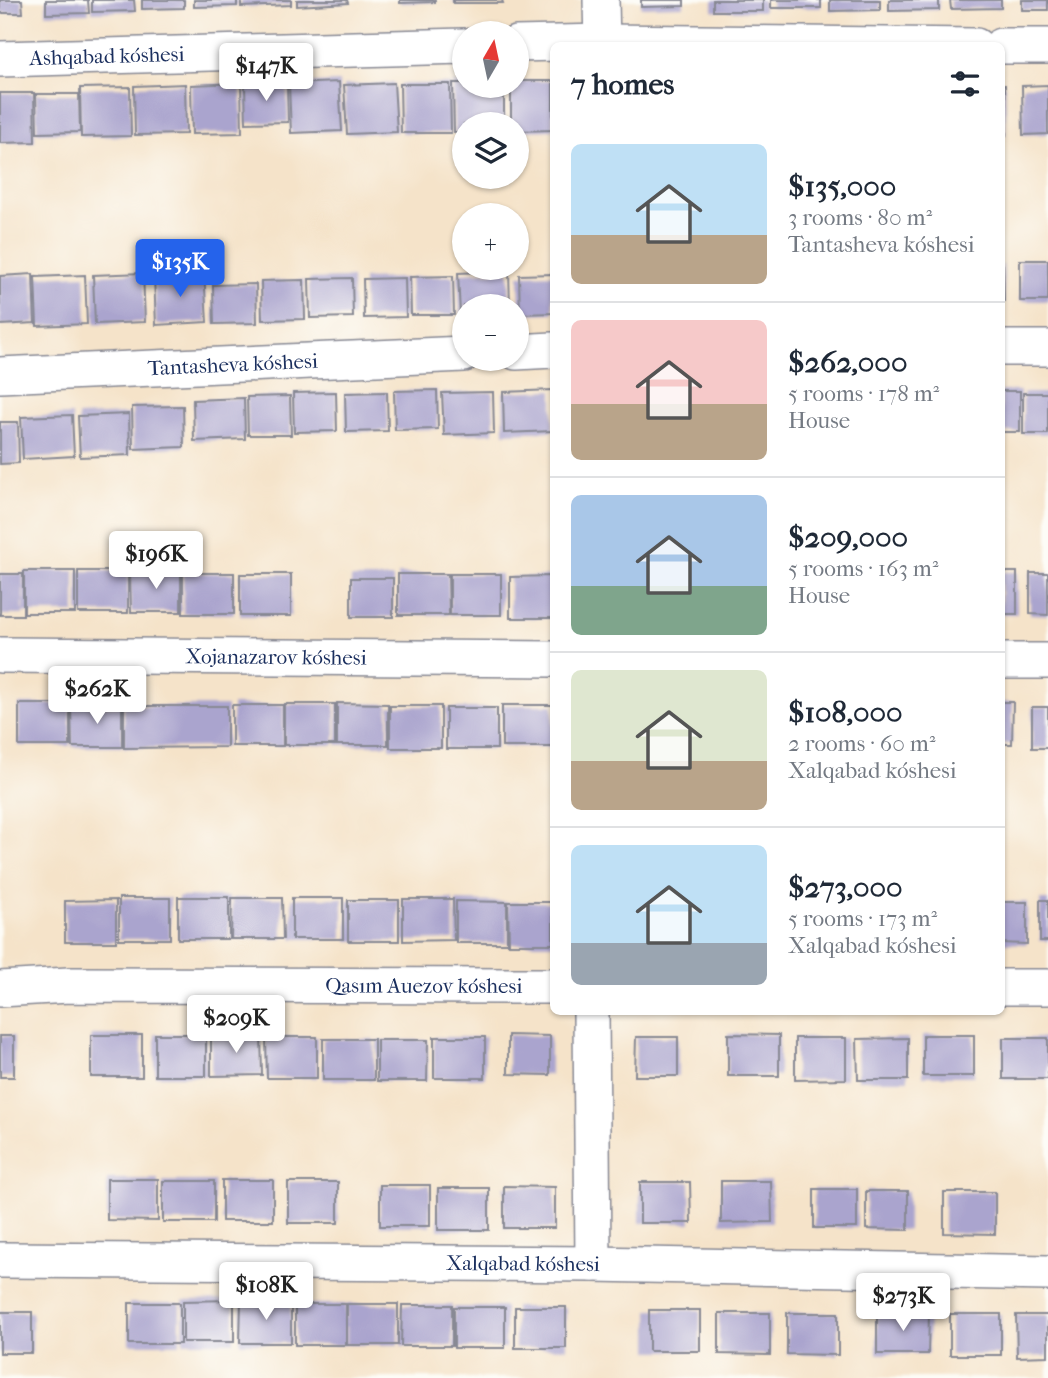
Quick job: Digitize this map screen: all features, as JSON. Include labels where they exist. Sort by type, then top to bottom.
[{"type":"street","points":[[601,0],[601,42]]},
{"type":"street","points":[[529,44],[550,44]]},
{"type":"street","name":"Ashqabad kóshesi","points":[[0,59],[452,46]]},
{"type":"street","points":[[1005,46],[1048,46]]},
{"type":"street","points":[[1005,348],[1048,348]]},
{"type":"street","points":[[529,351],[550,350]]},
{"type":"street","name":"Tantasheva kóshesi","points":[[0,375],[452,355]]},
{"type":"street","name":"Xojanazarov kóshesi","points":[[0,654],[550,659]]},
{"type":"street","points":[[1005,661],[1048,662]]},
{"type":"street","name":"Qasım Auezov kóshesi","points":[[0,989],[69,985],[550,986]]},
{"type":"street","points":[[1005,987],[1048,988]]},
{"type":"street","points":[[591,1015],[593,1264]]},
{"type":"street","name":"Xalqabad kóshesi","points":[[0,1260],[593,1264],[1048,1273]]},
{"type":"building","points":[[0,0],[22,0],[23,13],[0,13]]},
{"type":"building","points":[[46,0],[88,0],[89,13],[46,14]]},
{"type":"building","points":[[92,0],[134,0],[135,11],[92,12]]},
{"type":"building","points":[[142,0],[184,0],[184,8],[142,9]]},
{"type":"building","points":[[194,0],[237,0],[237,6],[194,7]]},
{"type":"building","points":[[241,0],[291,0],[291,5],[241,7]]},
{"type":"building","points":[[297,0],[347,0],[348,3],[297,6]]},
{"type":"building","points":[[400,0],[435,0],[435,2],[400,3]]},
{"type":"building","points":[[453,0],[502,0],[503,3],[453,3]]},
{"type":"building","points":[[641,0],[684,0],[684,6],[641,7]]},
{"type":"building","points":[[713,0],[763,0],[763,11],[713,11]]},
{"type":"building","points":[[771,0],[821,0],[821,8],[771,8]]},
{"type":"building","points":[[830,0],[880,0],[880,10],[830,11]]},
{"type":"building","points":[[889,0],[939,0],[939,10],[889,11]]},
{"type":"building","points":[[950,0],[1001,0],[1001,8],[951,9]]},
{"type":"building","points":[[1022,0],[1048,0],[1048,10],[1022,10]]},
{"type":"building","points":[[529,81],[550,81],[550,130],[529,131],[529,112],[511,112],[511,98],[529,98]]},
{"type":"building","points":[[339,82],[342,131],[291,133],[289,84]]},
{"type":"building","points":[[241,83],[242,133],[192,134],[191,85]]},
{"type":"building","points":[[394,83],[397,132],[347,134],[344,85]]},
{"type":"building","points":[[185,84],[186,134],[135,135],[134,86]]},
{"type":"building","points":[[287,84],[288,122],[246,123],[245,85]]},
{"type":"building","points":[[400,84],[450,84],[451,133],[401,133]]},
{"type":"building","points":[[1048,85],[1048,134],[1023,135],[1022,86]]},
{"type":"building","points":[[130,87],[131,136],[81,137],[80,88]]},
{"type":"building","points":[[0,93],[34,93],[35,142],[0,143]]},
{"type":"building","points":[[36,94],[79,94],[80,132],[37,133]]},
{"type":"building","points":[[453,98],[504,98],[504,112],[454,112]]},
{"type":"building","points":[[1020,260],[1048,260],[1048,301],[1020,301]]},
{"type":"building","points":[[143,273],[145,322],[95,324],[93,275]]},
{"type":"building","points":[[204,273],[207,322],[156,325],[154,276]]},
{"type":"building","points":[[33,274],[35,323],[0,325],[0,276]]},
{"type":"building","points":[[550,274],[550,313],[529,314],[529,294],[519,294],[519,280],[529,280],[529,275]]},
{"type":"building","points":[[85,275],[87,324],[37,326],[35,277]]},
{"type":"building","points":[[452,276],[452,315],[411,315],[410,277]]},
{"type":"building","points":[[352,278],[353,317],[310,318],[309,279]]},
{"type":"building","points":[[405,278],[406,317],[364,318],[363,279]]},
{"type":"building","points":[[304,280],[305,319],[262,320],[261,281]]},
{"type":"building","points":[[458,280],[509,280],[510,294],[459,294]]},
{"type":"building","points":[[256,284],[257,323],[214,324],[213,285]]},
{"type":"building","points":[[437,390],[438,429],[395,430],[394,391]]},
{"type":"building","points":[[550,390],[550,431],[504,433],[503,392]]},
{"type":"building","points":[[1005,391],[1020,391],[1020,432],[1005,432]]},
{"type":"building","points":[[336,392],[337,431],[294,432],[293,393]]},
{"type":"building","points":[[387,392],[388,431],[346,432],[345,393]]},
{"type":"building","points":[[493,392],[494,433],[444,435],[442,393]]},
{"type":"building","points":[[1023,393],[1048,393],[1048,434],[1023,434]]},
{"type":"building","points":[[290,396],[291,435],[248,435],[247,397]]},
{"type":"building","points":[[244,398],[245,439],[194,441],[193,400]]},
{"type":"building","points":[[183,406],[184,447],[133,449],[132,407]]},
{"type":"building","points":[[129,414],[130,455],[80,457],[78,416]]},
{"type":"building","points":[[72,415],[74,456],[23,459],[21,417]]},
{"type":"building","points":[[0,422],[18,422],[19,463],[0,464]]},
{"type":"building","points":[[24,571],[75,571],[75,613],[24,613]]},
{"type":"building","points":[[78,571],[128,571],[128,613],[78,613]]},
{"type":"building","points":[[130,571],[181,571],[181,612],[131,612]]},
{"type":"building","points":[[1005,572],[1017,572],[1017,614],[1005,614]]},
{"type":"building","points":[[183,573],[234,573],[234,614],[183,614]]},
{"type":"building","points":[[1030,573],[1048,573],[1048,615],[1030,614]]},
{"type":"building","points":[[0,574],[23,574],[23,615],[0,615]]},
{"type":"building","points":[[240,574],[291,574],[291,616],[240,616]]},
{"type":"building","points":[[398,574],[448,574],[449,615],[398,615]]},
{"type":"building","points":[[450,574],[501,574],[501,615],[450,615]]},
{"type":"building","points":[[550,576],[550,618],[510,618],[510,577]]},
{"type":"building","points":[[351,578],[393,578],[393,617],[351,617]]},
{"type":"building","points":[[1005,702],[1013,702],[1012,744],[1005,744]]},
{"type":"building","points":[[337,703],[388,704],[388,745],[337,745]]},
{"type":"building","points":[[19,704],[70,704],[70,746],[19,746]]},
{"type":"building","points":[[284,704],[335,704],[335,745],[284,745]]},
{"type":"building","points":[[71,705],[122,706],[122,747],[72,747]]},
{"type":"building","points":[[232,705],[283,705],[283,746],[232,746]]},
{"type":"building","points":[[502,705],[550,705],[550,747],[502,747]]},
{"type":"building","points":[[124,706],[227,706],[227,747],[124,748]]},
{"type":"building","points":[[390,706],[441,706],[441,748],[390,748]]},
{"type":"building","points":[[1032,707],[1048,707],[1048,748],[1032,748]]},
{"type":"building","points":[[446,708],[497,708],[497,749],[446,749]]},
{"type":"building","points":[[178,897],[229,897],[229,939],[178,939]]},
{"type":"building","points":[[119,898],[170,898],[170,939],[119,939]]},
{"type":"building","points":[[232,898],[282,898],[283,939],[231,939]]},
{"type":"building","points":[[292,898],[343,898],[343,939],[292,939]]},
{"type":"building","points":[[403,899],[453,899],[454,940],[403,941]]},
{"type":"building","points":[[116,900],[116,942],[65,942],[65,901]]},
{"type":"building","points":[[348,900],[399,900],[399,941],[348,941]]},
{"type":"building","points":[[1040,900],[1048,900],[1048,941],[1040,941]]},
{"type":"building","points":[[456,901],[507,902],[507,943],[456,943]]},
{"type":"building","points":[[508,902],[550,902],[550,944],[509,944]]},
{"type":"building","points":[[1005,902],[1027,902],[1027,944],[1005,943]]},
{"type":"building","points":[[155,1034],[206,1034],[206,1076],[155,1076]]},
{"type":"building","points":[[211,1034],[261,1034],[262,1075],[211,1076]]},
{"type":"building","points":[[728,1034],[779,1035],[779,1076],[728,1076]]},
{"type":"building","points":[[91,1035],[142,1035],[142,1077],[91,1077]]},
{"type":"building","points":[[508,1035],[550,1036],[550,1075],[508,1074]]},
{"type":"building","points":[[923,1035],[974,1035],[974,1076],[923,1076]]},
{"type":"building","points":[[0,1036],[14,1036],[14,1077],[0,1077]]},
{"type":"building","points":[[266,1037],[317,1037],[317,1078],[267,1078]]},
{"type":"building","points":[[434,1037],[485,1037],[485,1078],[434,1078]]},
{"type":"building","points":[[636,1037],[678,1037],[678,1076],[635,1076]]},
{"type":"building","points":[[795,1038],[846,1038],[846,1079],[795,1080]]},
{"type":"building","points":[[908,1038],[908,1080],[858,1080],[857,1039]]},
{"type":"building","points":[[1003,1038],[1048,1038],[1048,1079],[1003,1079]]},
{"type":"building","points":[[323,1039],[374,1039],[374,1080],[323,1080]]},
{"type":"building","points":[[377,1040],[428,1040],[427,1081],[377,1081]]},
{"type":"building","points":[[107,1179],[158,1179],[158,1221],[107,1220]]},
{"type":"building","points":[[222,1180],[273,1180],[273,1221],[222,1221]]},
{"type":"building","points":[[163,1181],[214,1181],[214,1222],[163,1222]]},
{"type":"building","points":[[721,1181],[771,1181],[772,1222],[721,1223]]},
{"type":"building","points":[[288,1182],[338,1182],[338,1223],[288,1223]]},
{"type":"building","points":[[640,1182],[690,1182],[691,1223],[640,1223]]},
{"type":"building","points":[[380,1185],[430,1185],[430,1226],[380,1226]]},
{"type":"building","points":[[504,1186],[555,1187],[555,1228],[504,1228]]},
{"type":"building","points":[[438,1188],[489,1188],[489,1230],[438,1230]]},
{"type":"building","points":[[814,1189],[857,1189],[857,1228],[814,1228]]},
{"type":"building","points":[[866,1191],[908,1191],[908,1230],[866,1229]]},
{"type":"building","points":[[944,1192],[995,1192],[995,1234],[944,1233]]},
{"type":"building","points":[[234,1300],[234,1342],[183,1342],[183,1301]]},
{"type":"building","points":[[241,1301],[291,1301],[291,1343],[240,1343]]},
{"type":"building","points":[[129,1303],[180,1303],[180,1344],[129,1344]]},
{"type":"building","points":[[295,1304],[346,1304],[346,1345],[295,1345]]},
{"type":"building","points":[[347,1304],[398,1304],[398,1345],[347,1345]]},
{"type":"building","points":[[402,1305],[452,1305],[452,1346],[401,1346]]},
{"type":"building","points":[[454,1307],[505,1307],[505,1348],[454,1348]]},
{"type":"building","points":[[515,1307],[566,1307],[566,1348],[515,1348]]},
{"type":"building","points":[[649,1310],[700,1310],[700,1351],[649,1351]]},
{"type":"building","points":[[0,1312],[32,1312],[32,1353],[0,1353]]},
{"type":"building","points":[[719,1313],[770,1313],[770,1355],[719,1354]]},
{"type":"building","points":[[787,1313],[838,1313],[838,1355],[787,1354]]},
{"type":"building","points":[[877,1313],[929,1313],[928,1354],[877,1354]]},
{"type":"building","points":[[950,1314],[1001,1314],[1001,1355],[950,1355]]},
{"type":"building","points":[[1016,1315],[1048,1315],[1048,1356],[1017,1357]]}]
